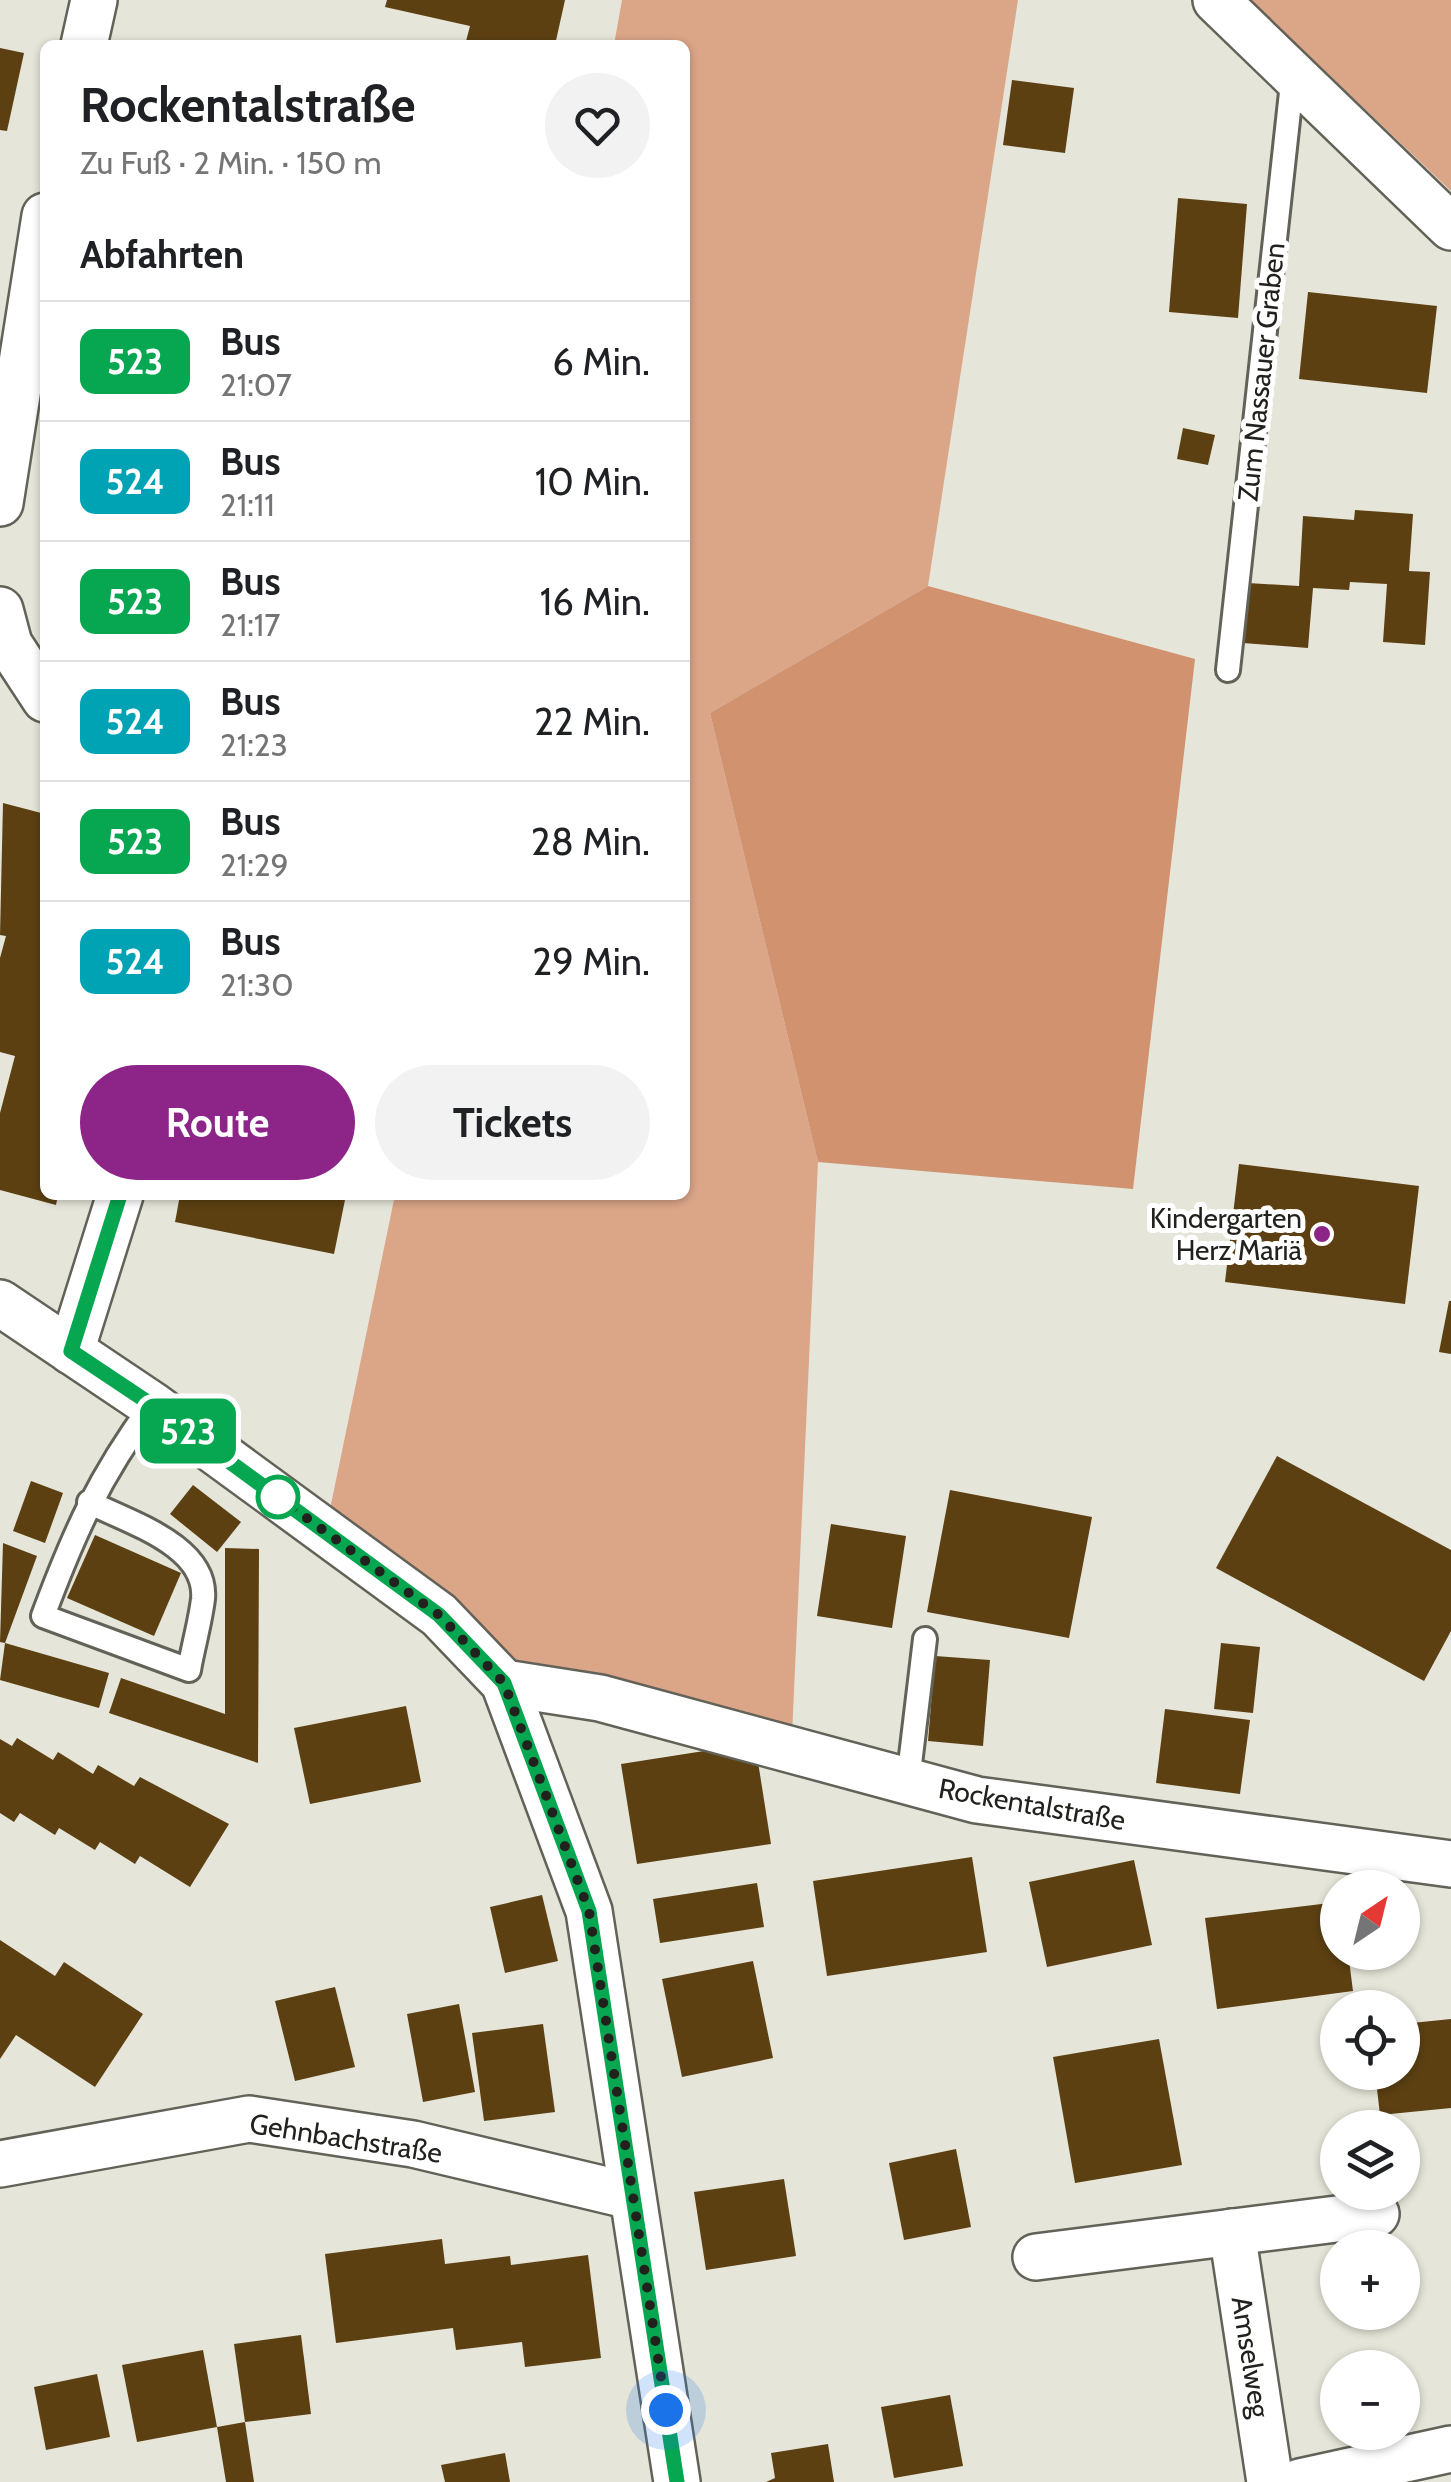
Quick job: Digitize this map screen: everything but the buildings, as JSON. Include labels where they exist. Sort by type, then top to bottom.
[{"type":"street","points":[[85,40],[94,0]]},
{"type":"street","points":[[1216,0],[1451,227]]},
{"type":"street","points":[[0,503],[40,248]]},
{"type":"street","points":[[0,610],[9,644],[40,692]]},
{"type":"street","points":[[71,1351],[118,1200]]},
{"type":"street","points":[[0,1303],[152,1405],[439,1615],[504,1683],[589,1911],[677,2482]]},
{"type":"street","name":"Rockentalstraße","points":[[504,1683],[600,1698],[977,1800],[1451,1864]]},
{"type":"street","name":"Gehnbachstraße","points":[[0,2164],[249,2119],[413,2144],[631,2196]]},
{"type":"street","points":[[1036,2257],[1376,2214]]},
{"type":"street","name":"Amselweg","points":[[1232,2232],[1270,2482]]},
{"type":"street","points":[[1300,2482],[1451,2449]]},
{"type":"lane","name":"Zum Nassauer Graben","points":[[1228,670],[1293,74]]},
{"type":"lane","points":[[88,1502],[184,1552],[197,1568],[204,1595],[189,1670],[43,1616],[88,1502],[108,1464],[152,1405]]},
{"type":"lane","points":[[908,1781],[925,1639]]},
{"type":"shaded area","points":[[622,0],[1018,0],[928,586],[710,713],[818,1162],[792,1735],[524,1668],[459,1607],[329,1514],[394,1200],[690,1200],[690,40],[615,40]]},
{"type":"shaded area","points":[[1250,0],[1451,0],[1451,191]]},
{"type":"shaded area","points":[[928,586],[1195,659],[1133,1189],[818,1162],[710,713]]},
{"type":"bus line","name":"523","points":[[118,1200],[71,1351],[152,1405],[439,1615],[504,1683],[589,1911],[677,2482]]},
{"type":"place","name":"Kindergarten Herz Mariä","points":[[1322,1234]]},
{"type":"route","points":[[278,1497],[439,1615],[504,1683],[589,1911],[666,2410]]}]
